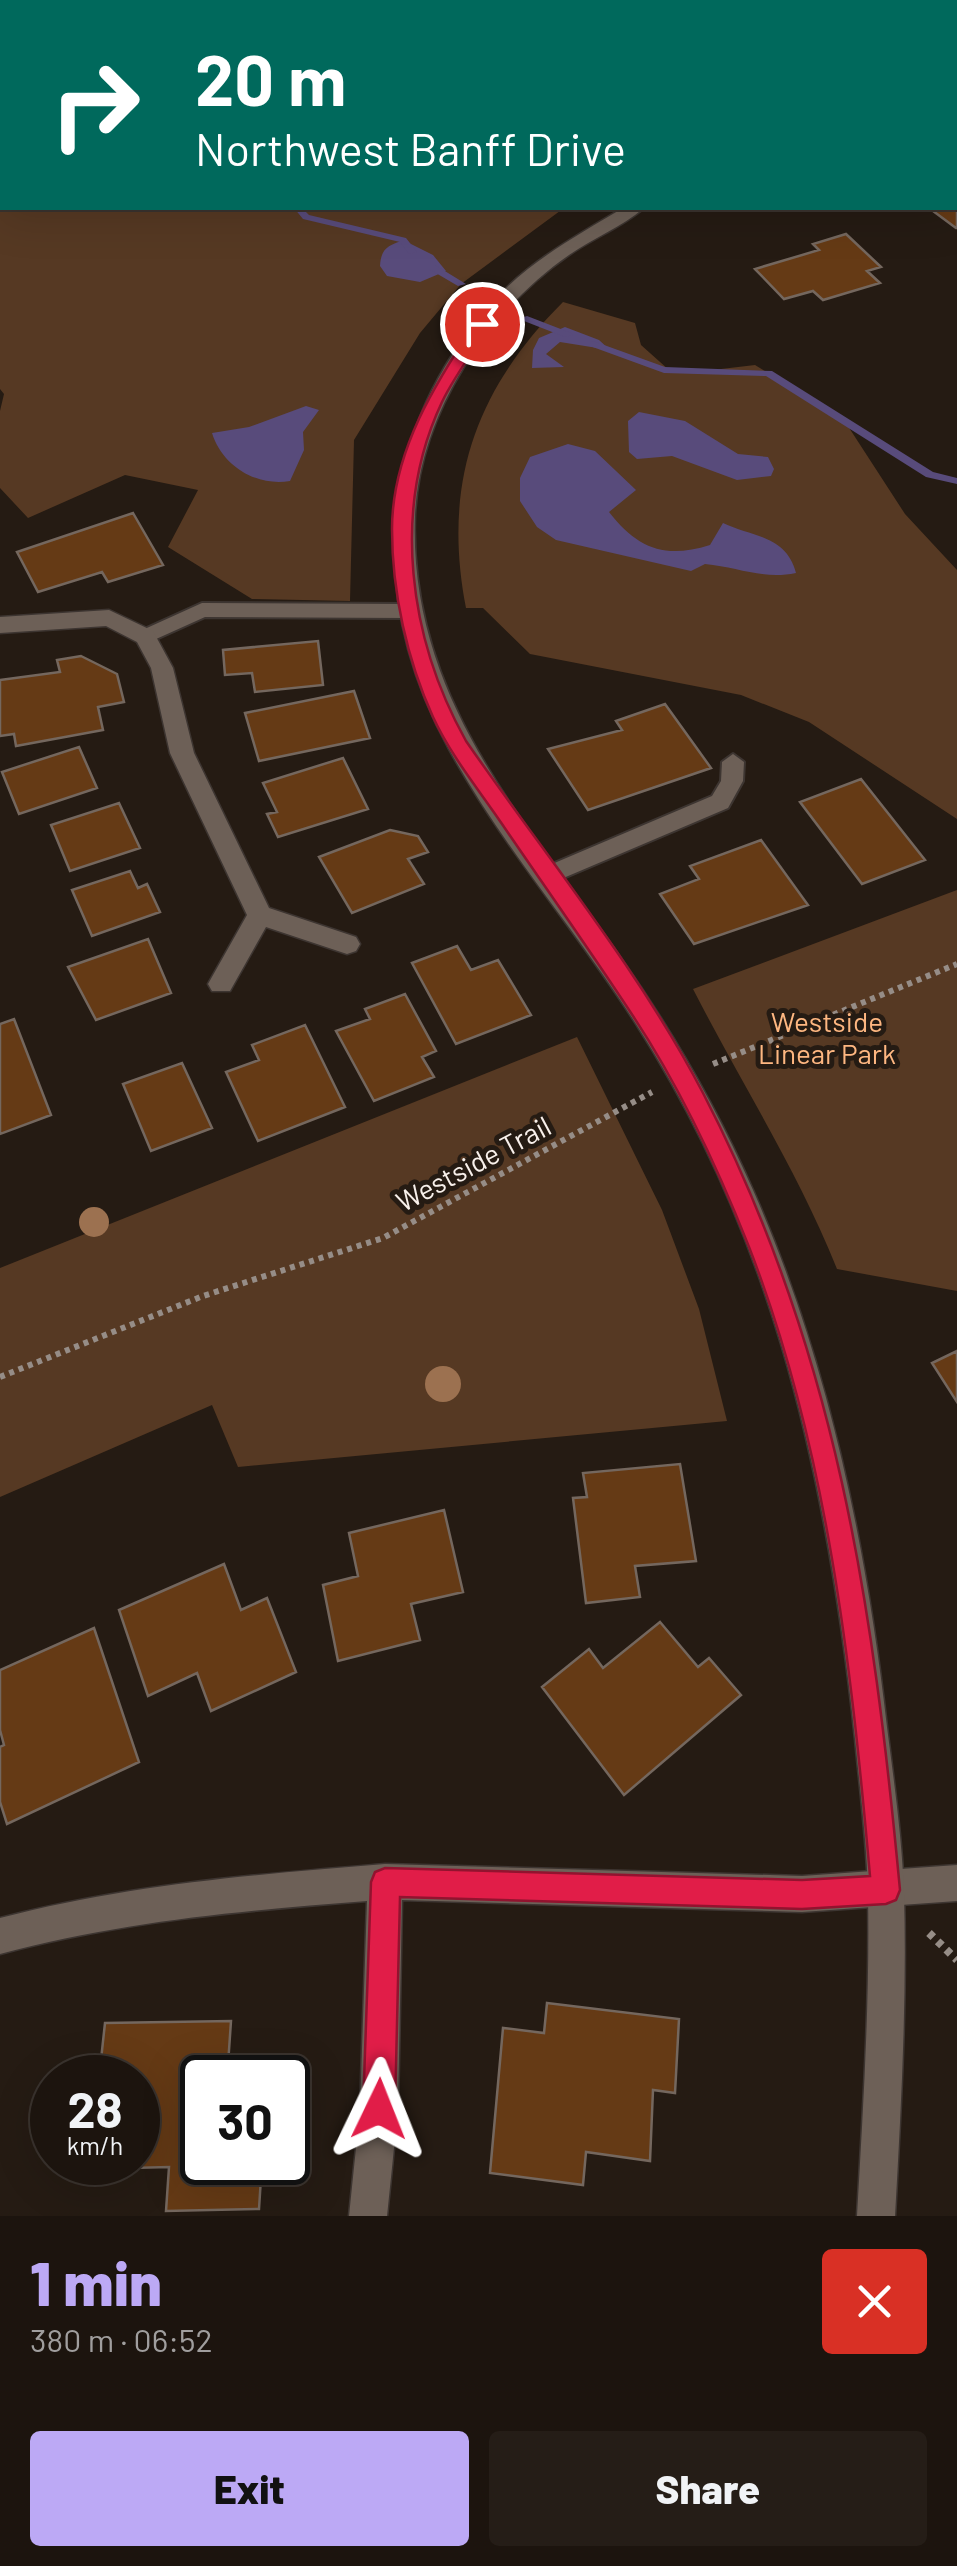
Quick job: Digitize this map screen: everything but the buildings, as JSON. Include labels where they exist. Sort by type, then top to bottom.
[{"type":"main road","points":[[631,210],[550,259],[513,292],[482,324],[434,401],[412,460],[400,526],[408,611],[442,716],[682,1076],[760,1243],[794,1335],[822,1435],[866,1680],[886,1890],[884,2088],[876,2216]]},
{"type":"main road","points":[[0,625],[109,618],[146,637],[162,668],[182,753],[260,915],[346,944]]},
{"type":"main road","points":[[221,984],[260,915]]},
{"type":"main road","points":[[368,2216],[379,2109],[385,1882]]},
{"type":"main road","points":[[0,1936],[77,1916],[181,1898],[385,1882],[802,1894],[957,1883]]},
{"type":"lane","points":[[146,637],[202,610],[408,611]]},
{"type":"lane","points":[[546,876],[720,802],[732,780],[732,762]]},
{"type":"path","name":"Westside Trail","points":[[0,1378],[203,1296],[383,1238],[682,1076],[957,964]]},
{"type":"green space","points":[[0,210],[561,210],[461,284],[420,333],[354,440],[350,601],[252,599],[168,547],[198,490],[125,475],[28,518],[0,488],[0,411],[4,394],[0,389]]},
{"type":"green space","points":[[563,302],[635,323],[641,345],[669,370],[687,373],[755,365],[844,420],[905,514],[957,570],[957,819],[809,722],[741,695],[530,654],[483,608],[466,608],[459,520],[463,480],[473,442],[487,405],[507,370]]},
{"type":"green space","name":"Westside Linear Park","points":[[957,890],[957,1291],[837,1269],[787,1162],[693,989]]},
{"type":"green space","points":[[577,1037],[662,1210],[699,1309],[727,1421],[238,1467],[212,1405],[0,1497],[0,1268]]},
{"type":"shaded area","points":[[403,240],[433,255],[446,271],[420,282],[387,276],[380,266],[382,255],[389,246]]},
{"type":"shaded area","points":[[565,327],[599,340],[610,350],[560,342],[546,354],[564,367],[532,368],[533,350],[539,338]]},
{"type":"shaded area","points":[[306,406],[319,410],[303,432],[304,450],[290,481],[265,481],[242,472],[224,455],[212,433],[249,427]]},
{"type":"shaded area","points":[[639,412],[685,421],[738,454],[768,457],[774,469],[771,476],[737,480],[672,456],[637,459],[629,452],[628,421]]},
{"type":"shaded area","points":[[568,444],[595,451],[636,490],[609,512],[642,542],[666,550],[694,549],[710,545],[723,523],[776,544],[796,573],[761,574],[705,564],[691,571],[556,540],[537,527],[520,501],[520,478],[530,457]]},
{"type":"waterway","points":[[300,210],[306,217],[403,240],[412,252]]},
{"type":"waterway","points":[[432,267],[461,284]]},
{"type":"waterway","points":[[527,319],[568,335]]},
{"type":"waterway","points":[[593,344],[664,370],[768,373],[930,475],[957,481]]},
{"type":"route","points":[[379,2109],[385,1882],[802,1894],[886,1890],[866,1680],[844,1538],[822,1435],[794,1335],[760,1243],[705,1119],[665,1046],[541,869],[442,716],[408,611],[400,526],[412,460],[434,401],[482,324]]}]
